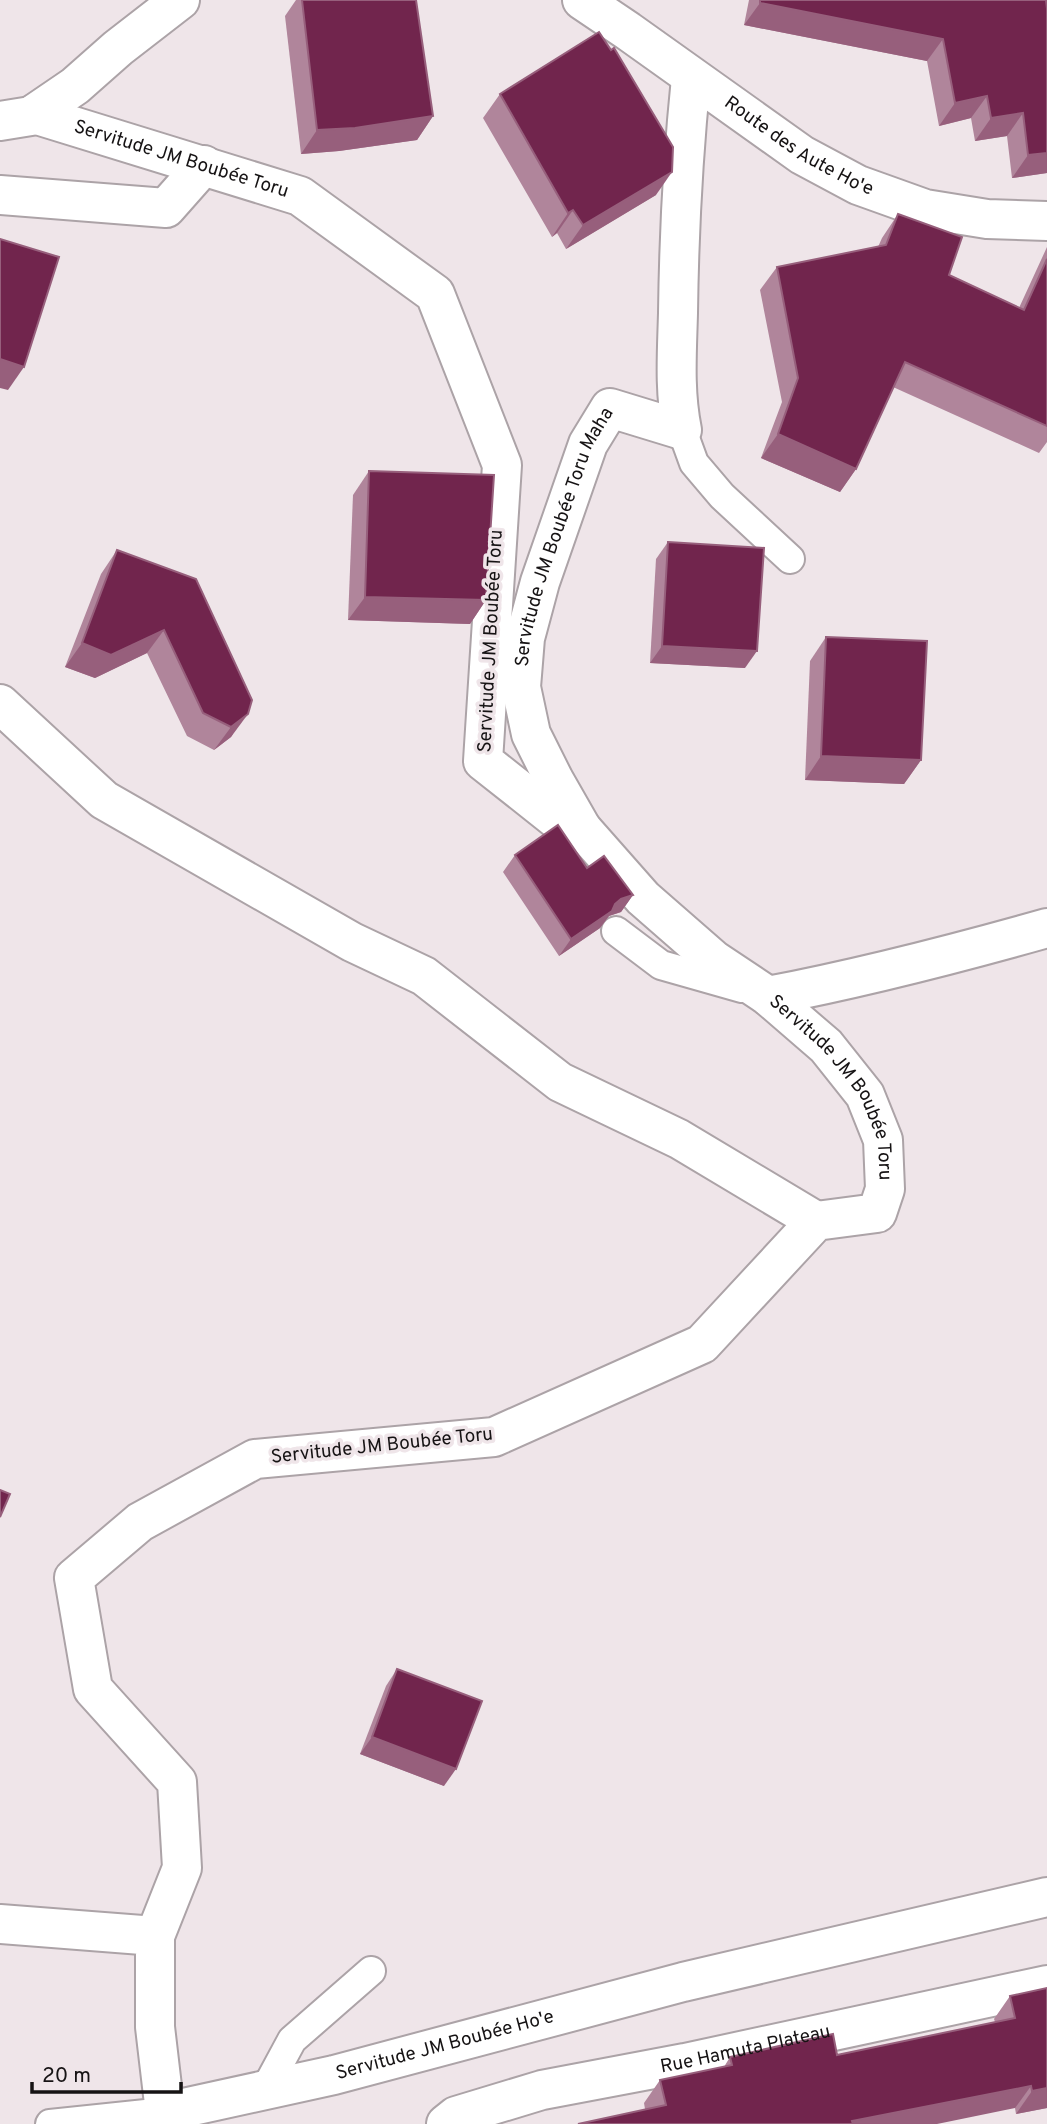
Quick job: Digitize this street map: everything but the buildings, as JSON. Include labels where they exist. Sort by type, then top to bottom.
[{"type":"street","points":[[17,118],[75,86],[118,48],[180,0]]},
{"type":"street","name":"Route des Aute Ho'e","points":[[582,0],[802,155],[858,185],[925,209],[987,219],[1047,221]]},
{"type":"street","points":[[682,430],[677,404],[679,257],[683,156],[691,78]]},
{"type":"street","name":"Servitude JM Boubée Toru","points":[[17,118],[204,165],[300,196],[435,295],[502,465],[483,761],[555,818],[583,830],[643,898],[714,960],[768,996],[827,1046],[865,1095],[883,1140],[885,1189],[877,1213],[816,1221],[702,1344],[494,1437],[255,1459],[140,1522],[74,1578],[93,1689],[177,1782],[181,1868],[155,1936]]},
{"type":"street","points":[[0,195],[166,208],[204,165]]},
{"type":"street","name":"Servitude JM Boubée Toru Maha","points":[[583,830],[531,734],[521,687],[525,638],[540,582],[588,444],[610,408],[682,430]]},
{"type":"street","points":[[0,704],[104,800],[352,942],[424,976],[560,1082],[679,1139],[816,1221]]},
{"type":"street","points":[[768,996],[958,953],[1047,928]]},
{"type":"street","name":"Servitude JM Boubée Ho'e","points":[[165,2112],[334,2075],[683,1982],[1047,1897]]},
{"type":"street","points":[[0,1924],[155,1936],[155,2027],[165,2112]]},
{"type":"street","name":"Rue Hamuta Plateau","points":[[446,2124],[456,2116],[542,2090],[1047,1985]]},
{"type":"lane","points":[[682,430],[694,463],[722,496],[790,559]]},
{"type":"lane","points":[[616,931],[661,965],[768,996]]},
{"type":"lane","points":[[265,2090],[292,2040],[371,1971]]},
{"type":"lane","points":[[50,2124],[165,2112]]}]
